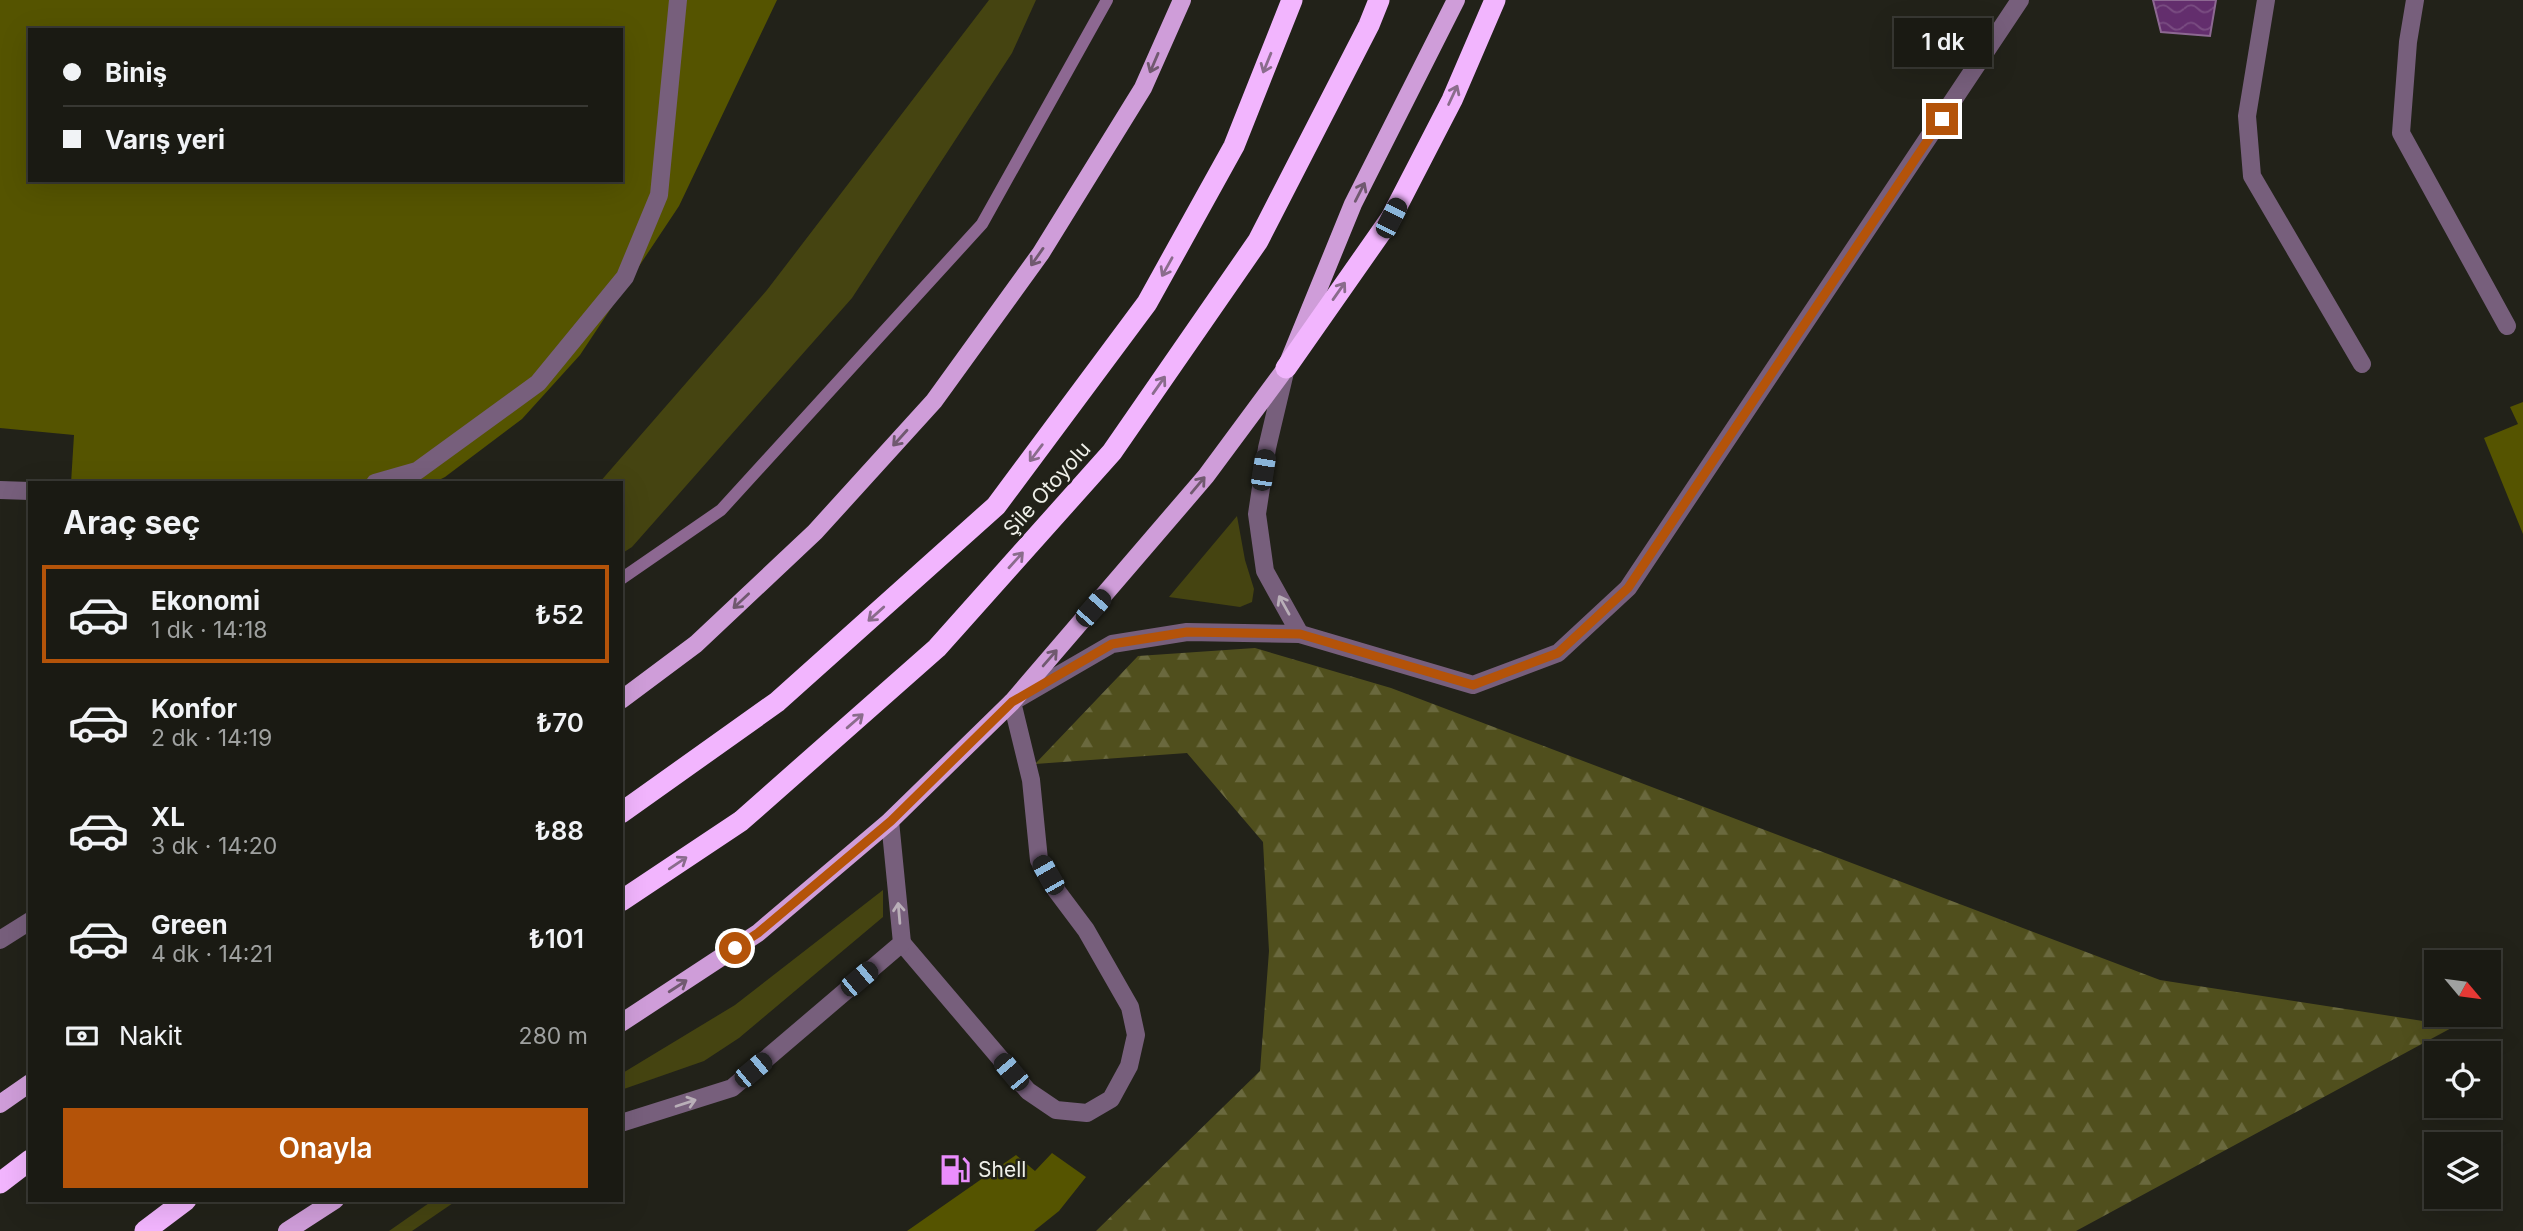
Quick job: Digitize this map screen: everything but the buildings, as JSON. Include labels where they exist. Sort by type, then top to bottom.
[{"type":"highway","name":"Şile Otoyolu","points":[[623,812],[778,702],[996,506],[1147,303],[1234,145],[1292,0]]},
{"type":"highway","name":"Şile Otoyolu","points":[[623,900],[741,821],[937,648],[1112,452],[1258,242],[1379,0]]},
{"type":"highway","points":[[1286,368],[1391,218],[1451,100],[1495,0]]},
{"type":"highway","points":[[0,1183],[28,1162]]},
{"type":"highway","points":[[145,1231],[183,1202]]},
{"type":"main road","points":[[623,698],[696,643],[815,532],[934,401],[1041,253],[1143,88],[1182,0]]},
{"type":"main road","points":[[623,1022],[758,933],[891,821],[1012,702],[1206,476],[1286,368],[1353,204],[1456,0]]},
{"type":"main road","points":[[0,1104],[28,1084]]},
{"type":"main road","points":[[287,1231],[332,1202]]},
{"type":"street","points":[[382,481],[417,471],[538,383],[625,277],[659,195],[678,0]]},
{"type":"street","points":[[1987,52],[2006,0]]},
{"type":"street","points":[[891,821],[902,943],[1028,1091],[1056,1110],[1087,1113],[1111,1099],[1129,1066],[1136,1035],[1130,1007],[1092,940],[1056,890],[1039,860],[1031,780],[1012,702],[1112,644],[1187,632],[1300,634],[1473,685],[1558,653],[1628,588],[2020,0]]},
{"type":"street","points":[[2266,0],[2247,116],[2252,176],[2362,363]]},
{"type":"street","points":[[2415,0],[2408,42],[2401,133],[2507,326]]},
{"type":"street","points":[[1286,368],[1267,448],[1257,514],[1265,570],[1300,634]]},
{"type":"street","points":[[0,490],[28,491]]},
{"type":"street","points":[[0,940],[28,922]]},
{"type":"street","points":[[623,1122],[732,1088],[902,943]]},
{"type":"shaded area","points":[[989,0],[1036,0],[1012,53],[852,298],[632,547],[623,553],[623,481],[601,481],[767,290]]},
{"type":"shaded area","points":[[1237,516],[1245,560],[1254,589],[1252,602],[1240,607],[1169,597]]},
{"type":"shaded area","points":[[883,890],[883,917],[739,1038],[704,1061],[623,1089],[623,1073],[735,1005]]},
{"type":"shaded area","points":[[431,1202],[455,1202],[412,1231],[389,1231]]},
{"type":"green space","points":[[1255,648],[1391,688],[2160,980],[2424,1021],[2424,1027],[2453,1027],[2076,1231],[1096,1231],[1260,1071],[1269,951],[1263,842],[1187,753],[1035,764],[1138,656]]},
{"type":"water","points":[[2153,0],[2216,0],[2210,36],[2161,32]]},
{"type":"waterway","points":[[623,578],[721,510],[982,224],[1107,0]]},
{"type":"place","name":"Shell","points":[[955,1170]]},
{"type":"route","points":[[735,948],[758,933],[891,821],[1012,702],[1112,644],[1187,632],[1300,634],[1473,685],[1558,653],[1628,588],[1942,119]]}]
